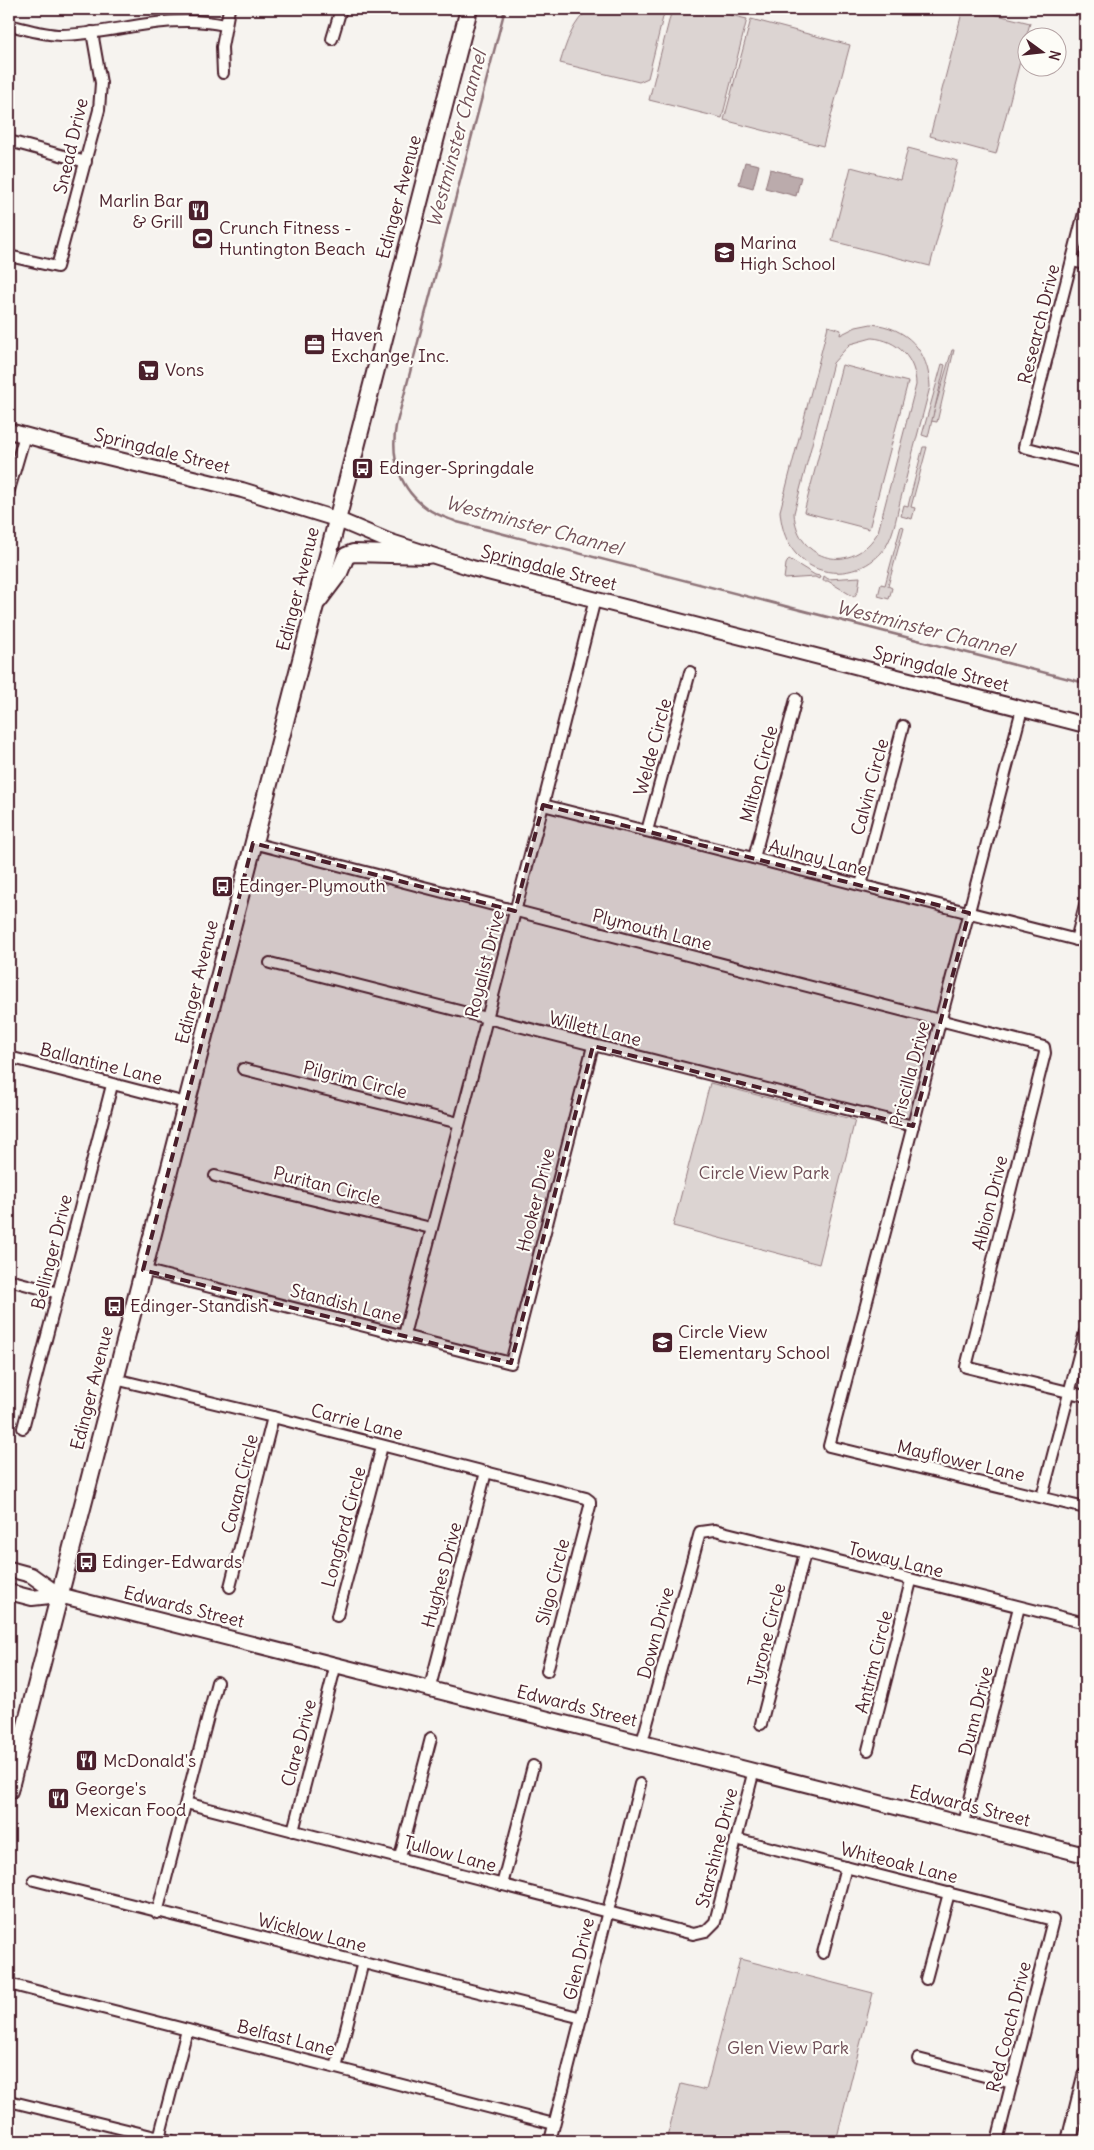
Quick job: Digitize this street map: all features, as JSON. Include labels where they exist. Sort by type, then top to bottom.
[{"type":"main road","name":"Edinger Avenue","points":[[9,1790],[469,9]]},
{"type":"main road","name":"Springdale Street","points":[[9,431],[242,490],[336,519],[428,555],[1085,725]]},
{"type":"main road","points":[[314,607],[339,573],[346,556],[353,553],[428,555]]},
{"type":"main road","name":"Edwards Street","points":[[9,1569],[31,1575],[59,1595]]},
{"type":"main road","name":"Edwards Street","points":[[9,1592],[32,1598],[59,1595],[430,1687],[1085,1855]]},
{"type":"main road","points":[[1068,2141],[1084,2083]]},
{"type":"street","points":[[224,73],[225,25],[229,9]]},
{"type":"street","points":[[332,39],[341,9]]},
{"type":"street","points":[[9,25],[41,33],[61,35],[176,19],[202,20],[225,25]]},
{"type":"street","name":"Snead Drive","points":[[9,256],[57,267],[99,110],[101,83],[92,32]]},
{"type":"street","points":[[9,141],[86,162]]},
{"type":"street","name":"Research Drive","points":[[1085,208],[1024,447],[1085,462]]},
{"type":"street","points":[[1072,261],[1085,264]]},
{"type":"street","points":[[9,490],[25,435]]},
{"type":"street","name":"Royalist Drive","points":[[404,1336],[544,805],[595,599]]},
{"type":"street","name":"Welde Circle","points":[[648,832],[690,672]]},
{"type":"street","name":"Milton Circle","points":[[754,858],[796,699]]},
{"type":"street","name":"Priscilla Drive","points":[[829,1446],[1022,709]]},
{"type":"street","name":"Calvin Circle","points":[[861,885],[903,726]]},
{"type":"street","name":"Aulnay Lane","points":[[544,805],[1081,941]]},
{"type":"street","name":"Plymouth Lane","points":[[253,843],[1044,1047]]},
{"type":"street","points":[[1081,941],[1085,904]]},
{"type":"street","name":"Willett Lane","points":[[270,963],[913,1126]]},
{"type":"street","name":"Hooker Drive","points":[[511,1363],[593,1046]]},
{"type":"street","name":"Albion Drive","points":[[1044,1047],[1045,1054],[966,1367],[1070,1392]]},
{"type":"street","name":"Ballantine Lane","points":[[9,1057],[186,1103]]},
{"type":"street","name":"Pilgrim Circle","points":[[243,1070],[459,1123]]},
{"type":"street","name":"Bellinger Drive","points":[[23,1428],[112,1085]]},
{"type":"street","name":"Puritan Circle","points":[[215,1176],[431,1228]]},
{"type":"street","name":"Standish Lane","points":[[143,1270],[511,1363]]},
{"type":"street","points":[[9,1280],[58,1293]]},
{"type":"street","points":[[1042,1497],[1085,1332]]},
{"type":"street","name":"Carrie Lane","points":[[115,1378],[486,1472],[586,1498],[590,1501]]},
{"type":"street","points":[[1070,1392],[1085,1396]]},
{"type":"street","name":"Cavan Circle","points":[[230,1587],[273,1417]]},
{"type":"street","name":"Longford Circle","points":[[337,1616],[382,1446]]},
{"type":"street","name":"Mayflower Lane","points":[[829,1446],[1085,1508]]},
{"type":"street","name":"Hughes Drive","points":[[430,1687],[486,1472]]},
{"type":"street","name":"Sligo Circle","points":[[547,1671],[590,1501]]},
{"type":"street","name":"Toway Lane","points":[[700,1532],[715,1530],[1085,1624]]},
{"type":"street","name":"Down Drive","points":[[642,1742],[700,1532]]},
{"type":"street","name":"Tyrone Circle","points":[[761,1724],[805,1553]]},
{"type":"street","name":"Antrim Circle","points":[[868,1750],[911,1581]]},
{"type":"street","name":"Dunn Drive","points":[[964,1823],[1019,1607]]},
{"type":"street","name":"Clare Drive","points":[[293,1831],[336,1664]]},
{"type":"street","points":[[157,1913],[217,1682]]},
{"type":"street","points":[[400,1858],[431,1738]]},
{"type":"street","points":[[502,1885],[533,1766]]},
{"type":"street","name":"Starshine Drive","points":[[706,1931],[715,1922],[754,1770]]},
{"type":"street","name":"Glen Drive","points":[[550,2141],[605,1929],[606,1912],[640,1784]]},
{"type":"street","name":"Tullow Lane","points":[[186,1802],[693,1934],[706,1931]]},
{"type":"street","name":"Whiteoak Lane","points":[[736,1839],[1053,1920]]},
{"type":"street","points":[[822,1954],[846,1867]]},
{"type":"street","name":"Wicklow Lane","points":[[34,1880],[157,1913],[363,1962],[582,2018]]},
{"type":"street","points":[[926,1979],[949,1893]]},
{"type":"street","name":"Red Coach Drive","points":[[997,2141],[1053,1920]]},
{"type":"street","points":[[336,2068],[363,1962]]},
{"type":"street","name":"Belfast Lane","points":[[9,1984],[554,2124]]},
{"type":"street","points":[[158,2138],[187,2030]]},
{"type":"street","points":[[918,2059],[1012,2083]]},
{"type":"street","points":[[9,2101],[172,2141]]},
{"type":"highlighted area","points":[[543,805],[969,913],[913,1126],[593,1046],[511,1363],[143,1270],[253,843],[515,911]]},
{"type":"green space","points":[[590,9],[665,9],[648,78],[639,82],[560,63],[575,26],[579,19]]},
{"type":"green space","points":[[672,9],[705,9],[747,19],[722,118],[649,100]]},
{"type":"green space","points":[[963,9],[973,9],[1030,23],[1029,28],[1016,28],[1016,77],[996,154],[930,136]]},
{"type":"green space","points":[[751,19],[850,45],[823,146],[724,120]]},
{"type":"green space","points":[[908,148],[958,161],[930,266],[832,241],[851,167],[900,180]]},
{"type":"green space","points":[[871,324],[884,326],[895,330],[914,343],[925,362],[929,374],[930,387],[895,522],[885,548],[871,562],[862,567],[843,572],[823,571],[805,562],[793,551],[783,528],[780,511],[828,326],[841,330],[840,335],[856,327]],"holes":[[[872,338],[890,343],[904,352],[913,367],[916,385],[878,532],[867,546],[855,554],[841,558],[828,557],[815,552],[805,543],[797,530],[794,513],[833,363],[850,344]]]},
{"type":"green space","points":[[952,350],[954,350],[937,422],[931,421]]},
{"type":"green space","points":[[942,364],[945,365],[928,437],[922,435]]},
{"type":"green space","points":[[842,365],[908,382],[869,529],[804,512]]},
{"type":"green space","points":[[923,447],[927,447],[911,507],[915,508],[912,519],[901,516],[904,505],[908,506]]},
{"type":"green space","points":[[901,526],[904,527],[888,586],[892,588],[889,599],[878,596],[881,584],[885,585]]},
{"type":"green space","points":[[789,559],[815,575],[820,576],[819,579],[815,577],[784,579],[786,564]]},
{"type":"green space","points":[[824,576],[828,579],[860,577],[858,591],[854,597],[828,581],[823,581]]},
{"type":"green space","name":"Circle View Park","points":[[710,1083],[855,1120],[819,1264],[673,1226]]},
{"type":"green space","name":"Glen View Park","points":[[740,1959],[873,1993],[836,2141],[666,2141],[681,2084],[706,2090]]},
{"type":"shaded area","points":[[745,162],[759,165],[753,188],[739,184]]},
{"type":"shaded area","points":[[770,169],[801,177],[796,196],[765,188]]},
{"type":"waterway","name":"Westminster Channel","points":[[505,9],[396,426],[396,462],[399,473],[410,493],[431,511],[457,522],[1085,683]]},
{"type":"place","name":"Marlin Bar & Grill","points":[[199,211]]},
{"type":"place","name":"Crunch Fitness - Huntington Beach","points":[[203,238]]},
{"type":"place","name":"Marina High School","points":[[724,253]]},
{"type":"place","name":"Haven Exchange, Inc.","points":[[315,345]]},
{"type":"place","name":"Vons","points":[[149,370]]},
{"type":"place","name":"Edinger-Springdale","points":[[363,468]]},
{"type":"place","name":"Edinger-Plymouth","points":[[223,886]]},
{"type":"place","name":"Edinger-Standish","points":[[114,1306]]},
{"type":"place","name":"Circle View Elementary School","points":[[662,1342]]},
{"type":"place","name":"Edinger-Edwards","points":[[86,1562]]},
{"type":"place","name":"McDonald's","points":[[87,1761]]},
{"type":"place","name":"George's Mexican Food","points":[[59,1799]]}]
